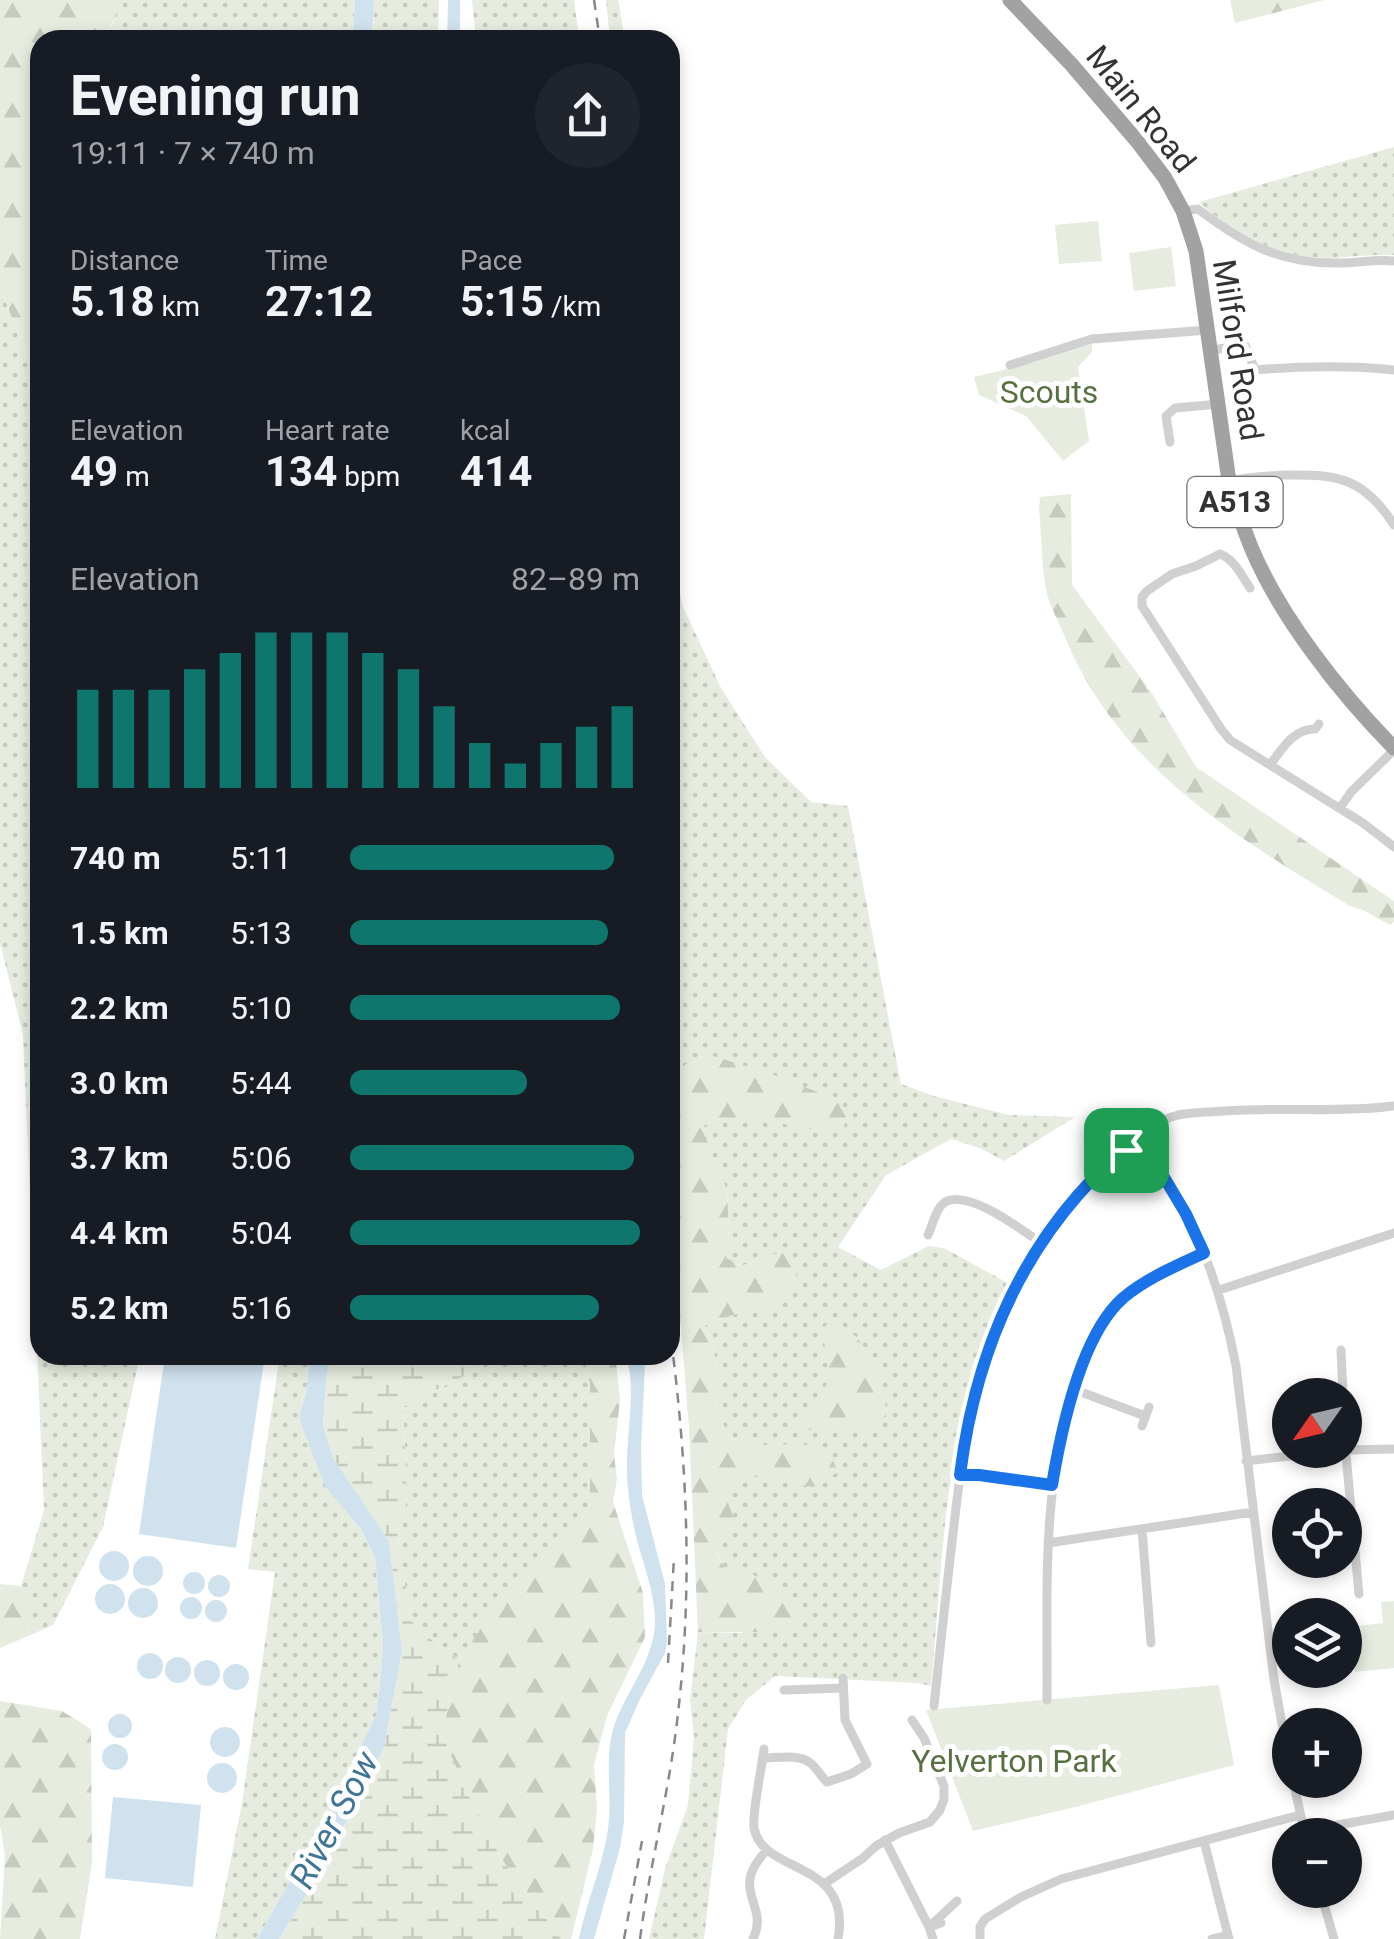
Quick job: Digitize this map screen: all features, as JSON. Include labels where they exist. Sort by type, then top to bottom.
[{"type":"highway","name":"Main Road","points":[[1010,0],[1137,142],[1183,211]]},
{"type":"highway","name":"Milford Road","points":[[1183,211],[1196,251],[1229,480],[1246,534],[1270,584],[1304,638],[1346,696],[1394,749]]},
{"type":"street","points":[[1183,211],[1198,209],[1239,239],[1282,258],[1338,263],[1394,261]]},
{"type":"street","points":[[1010,365],[1092,339],[1208,330]]},
{"type":"street","points":[[1212,350],[1244,345],[1255,370],[1323,366],[1394,370]]},
{"type":"street","points":[[1170,442],[1166,416],[1175,408],[1220,404]]},
{"type":"street","points":[[1229,480],[1320,474],[1344,480],[1363,489],[1394,525]]},
{"type":"street","points":[[1244,586],[1232,562],[1220,554],[1147,590],[1142,606],[1230,740],[1364,823],[1394,847]]},
{"type":"street","points":[[1270,765],[1286,742],[1307,729],[1317,730]]},
{"type":"street","points":[[1340,808],[1394,749]]},
{"type":"street","points":[[1143,1142],[1152,1126],[1180,1114],[1394,1106]]},
{"type":"street","points":[[934,1706],[960,1475],[968,1418],[980,1372],[1006,1307],[1060,1216],[1112,1160],[1143,1142]]},
{"type":"street","points":[[1143,1142],[1186,1214],[1218,1290],[1236,1366],[1279,1708]]},
{"type":"street","points":[[928,1236],[939,1208],[946,1201],[967,1201],[1042,1243]]},
{"type":"street","points":[[1218,1290],[1394,1233]]},
{"type":"street","points":[[1046,1700],[1052,1485],[1074,1389],[1100,1327],[1120,1301],[1140,1285],[1204,1253]]},
{"type":"street","points":[[1341,1350],[1342,1378]]},
{"type":"street","points":[[1074,1389],[1145,1416]]},
{"type":"street","points":[[1362,1448],[1394,1449]]},
{"type":"street","points":[[1246,1461],[1272,1458]]},
{"type":"street","points":[[1347,1468],[1359,1594]]},
{"type":"street","points":[[960,1475],[1052,1485]]},
{"type":"street","points":[[1048,1543],[1253,1512]]},
{"type":"street","points":[[1142,1529],[1151,1643]]},
{"type":"street","points":[[784,1690],[843,1683],[845,1720],[868,1764],[827,1782],[804,1759],[764,1753],[754,1826],[766,1851],[808,1871],[824,1884],[838,1907],[838,1939]]},
{"type":"street","points":[[824,1884],[886,1840],[930,1822],[940,1810],[944,1786],[924,1738],[911,1721]]},
{"type":"street","points":[[1297,1798],[1301,1818]]},
{"type":"street","points":[[980,1939],[985,1919],[1020,1897],[1061,1879],[1300,1815]]},
{"type":"street","points":[[1362,1821],[1394,1815]]},
{"type":"street","points":[[886,1840],[932,1939]]},
{"type":"street","points":[[1204,1841],[1228,1937],[1212,1939]]},
{"type":"street","points":[[753,1939],[758,1926],[748,1884],[756,1862],[766,1851]]},
{"type":"street","points":[[929,1927],[957,1902]]},
{"type":"street","points":[[1325,1908],[1334,1939]]},
{"type":"street","points":[[929,1927],[941,1924]]},
{"type":"green space","points":[[0,0],[123,0],[109,30],[30,30],[30,364],[0,287]]},
{"type":"green space","points":[[123,0],[355,0],[353,30],[110,30]]},
{"type":"green space","points":[[374,0],[439,0],[438,30],[373,30]]},
{"type":"green space","points":[[472,0],[574,0],[578,30],[475,30]]},
{"type":"green space","points":[[606,0],[618,0],[623,30],[609,30]]},
{"type":"green space","points":[[1230,0],[1325,0],[1235,23]]},
{"type":"green space","points":[[1394,147],[1394,255],[1332,258],[1276,250],[1244,236],[1199,202]]},
{"type":"green space","points":[[1098,221],[1102,261],[1059,264],[1055,225]]},
{"type":"green space","points":[[1171,247],[1176,286],[1134,291],[1129,253]]},
{"type":"green space","points":[[0,287],[30,364],[30,1193],[23,1035],[0,943]]},
{"type":"green space","name":"Scouts","points":[[1092,344],[1092,352],[1078,367],[1089,441],[1063,461],[1026,416],[979,395],[974,377]]},
{"type":"green space","points":[[1071,494],[1072,585],[1151,692],[1196,767],[1394,901],[1394,922],[1390,925],[1350,906],[1224,825],[1148,761],[1116,724],[1088,683],[1047,594],[1040,497]]},
{"type":"green space","points":[[680,594],[721,688],[765,757],[811,802],[848,806],[901,1084],[1009,1115],[1075,1117],[1004,1161],[951,1139],[886,1175],[838,1247],[881,1270],[929,1246],[944,1248],[1013,1286],[987,1341],[961,1424],[947,1511],[931,1686],[775,1676],[746,1700],[728,1729],[704,1939],[649,1939],[665,1869],[688,1805],[694,1737],[690,1700],[698,1632],[742,1633],[755,1576],[726,1569],[716,1552],[728,1521],[723,1488],[762,1473],[787,1483],[776,1446],[752,1445],[730,1438],[715,1408],[718,1376],[705,1325],[741,1312],[769,1309],[767,1255],[742,1266],[725,1258],[729,1232],[727,1190],[702,1126],[724,1118],[757,1118],[827,1133],[686,1064],[680,1070]]},
{"type":"green space","points":[[710,1055],[774,1075],[838,1100],[847,1118],[842,1131],[827,1133],[757,1118],[724,1118],[703,1126],[727,1190],[726,1258],[742,1266],[767,1255],[787,1252],[797,1279],[792,1297],[769,1309],[741,1312],[705,1325],[718,1375],[715,1408],[730,1438],[752,1445],[803,1444],[829,1451],[838,1472],[814,1487],[787,1483],[762,1473],[723,1488],[738,1531],[725,1538],[716,1553],[726,1569],[783,1589],[804,1615],[799,1632],[698,1632],[680,1322],[680,1070]]},
{"type":"green space","points":[[830,1321],[857,1338],[882,1382],[886,1417],[869,1427],[803,1430],[798,1416],[820,1395],[829,1378],[821,1331]]},
{"type":"green space","points":[[38,1365],[138,1365],[103,1527],[53,1625],[26,1637],[29,1611],[21,1586],[44,1510]]},
{"type":"green space","points":[[279,1365],[309,1365],[299,1419],[375,1559],[383,1644],[376,1715],[324,1821],[257,1939],[215,1939],[242,1803],[275,1572],[248,1569]]},
{"type":"green space","points":[[329,1365],[485,1365],[403,1407],[407,1498],[398,1541],[411,1621],[459,1661],[442,1734],[502,1860],[561,1939],[279,1939],[315,1880],[384,1747],[402,1651],[389,1541],[333,1458],[323,1425]]},
{"type":"green space","points":[[485,1365],[586,1365],[590,1384],[590,1504],[571,1534],[492,1611],[459,1661],[411,1621],[398,1541],[407,1498],[403,1407]]},
{"type":"green space","points":[[586,1365],[616,1365],[620,1400],[613,1502],[643,1593],[645,1637],[607,1716],[594,1765],[597,1809],[593,1849],[571,1939],[561,1939],[502,1860],[442,1734],[459,1661],[492,1611],[571,1534],[590,1504],[590,1384]]},
{"type":"green space","points":[[0,1584],[21,1586],[29,1617],[26,1637],[0,1648]]},
{"type":"green space","points":[[1394,1601],[1394,1668],[1362,1671],[1362,1626],[1383,1623],[1381,1602]]},
{"type":"green space","name":"Yelverton Park","points":[[1219,1685],[1234,1765],[973,1831],[926,1710]]},
{"type":"green space","points":[[0,1701],[62,1711],[91,1729],[92,1862],[80,1939],[0,1939],[5,1855],[0,1826]]},
{"type":"water","points":[[355,0],[374,0],[372,30],[353,30]]},
{"type":"water","points":[[448,0],[460,0],[460,30],[447,30]]},
{"type":"water","points":[[164,1365],[263,1365],[236,1548],[139,1534]]},
{"type":"water","name":"River Sow","points":[[309,1365],[329,1365],[323,1425],[333,1458],[389,1541],[402,1651],[384,1747],[363,1790],[279,1939],[257,1939],[324,1821],[376,1715],[381,1675],[383,1644],[375,1558],[361,1529],[325,1486],[299,1418]]},
{"type":"water","points":[[628,1365],[645,1365],[642,1495],[665,1584],[667,1642],[625,1733],[620,1848],[594,1939],[579,1939],[608,1829],[611,1736],[650,1651],[655,1625],[629,1494]]},
{"type":"water","points":[[114,1551],[125,1555],[129,1566],[125,1577],[114,1581],[103,1577],[99,1566],[103,1555]]},
{"type":"water","points":[[148,1556],[159,1560],[163,1571],[159,1582],[148,1586],[137,1582],[133,1571],[137,1560]]},
{"type":"water","points":[[194,1572],[202,1575],[202,1591],[194,1594],[186,1591],[183,1583],[186,1575]]},
{"type":"water","points":[[219,1575],[227,1578],[227,1594],[219,1597],[211,1594],[208,1586],[211,1578]]},
{"type":"water","points":[[110,1584],[121,1588],[125,1599],[121,1610],[110,1614],[99,1610],[95,1599],[99,1588]]},
{"type":"water","points":[[143,1588],[154,1592],[158,1603],[154,1614],[143,1618],[132,1614],[128,1603],[132,1592]]},
{"type":"water","points":[[191,1597],[199,1600],[199,1616],[191,1619],[183,1616],[180,1608],[183,1600]]},
{"type":"water","points":[[216,1600],[224,1603],[224,1619],[216,1622],[208,1619],[205,1611],[208,1603]]},
{"type":"water","points":[[150,1653],[159,1657],[163,1666],[159,1675],[150,1679],[141,1675],[137,1666],[141,1657]]},
{"type":"water","points":[[178,1657],[187,1661],[191,1670],[187,1679],[178,1683],[169,1679],[165,1670],[169,1661]]},
{"type":"water","points":[[207,1660],[216,1664],[220,1673],[216,1682],[207,1686],[198,1682],[194,1673],[198,1664]]},
{"type":"water","points":[[236,1664],[245,1668],[249,1677],[245,1686],[236,1690],[227,1686],[223,1677],[227,1668]]},
{"type":"water","points":[[115,1714],[125,1714],[132,1726],[125,1738],[115,1738],[108,1731],[108,1721]]},
{"type":"water","points":[[225,1727],[236,1731],[240,1742],[236,1753],[225,1757],[214,1753],[210,1742],[214,1731]]},
{"type":"water","points":[[115,1744],[124,1748],[128,1757],[124,1766],[115,1770],[106,1766],[102,1757],[106,1748]]},
{"type":"water","points":[[222,1763],[233,1767],[237,1778],[233,1789],[222,1793],[211,1789],[207,1778],[211,1767]]},
{"type":"water","points":[[113,1797],[201,1805],[193,1887],[105,1878]]},
{"type":"railway","points":[[594,0],[598,30]]},
{"type":"railway","points":[[640,1939],[683,1665],[687,1570],[681,1427],[674,1365]]},
{"type":"railway","points":[[668,1663],[674,1558]]},
{"type":"railway","points":[[624,1939],[642,1841]]},
{"type":"route","points":[[1143,1142],[1186,1214],[1204,1253],[1140,1285],[1120,1301],[1100,1327],[1074,1389],[1052,1485],[960,1475],[968,1418],[980,1372],[1006,1307],[1060,1216],[1093,1178],[1126,1150],[1143,1142]]}]
